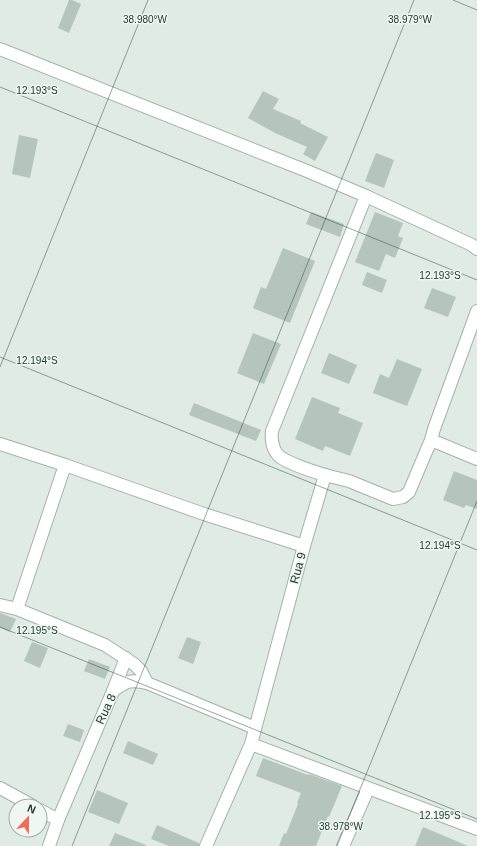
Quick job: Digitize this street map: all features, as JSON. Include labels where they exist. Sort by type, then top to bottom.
[{"type":"street","points":[[0,49],[307,171],[366,196],[472,245],[477,249]]},
{"type":"street","points":[[366,196],[272,431],[271,439],[273,448],[279,456],[301,467],[349,481],[393,499],[403,497],[409,492],[431,440],[477,311]]},
{"type":"street","points":[[431,440],[477,459]]},
{"type":"street","points":[[0,444],[65,465],[204,514],[304,546]]},
{"type":"street","points":[[17,609],[65,465]]},
{"type":"street","name":"Rua 9","points":[[206,846],[251,744],[304,546],[325,475]]},
{"type":"street","points":[[0,604],[17,609],[105,645],[134,664],[141,671],[147,683]]},
{"type":"street","points":[[113,691],[126,658]]},
{"type":"street","name":"Rua 8","points":[[49,846],[58,820],[113,691],[120,686],[129,681],[137,680],[147,683],[255,728]]},
{"type":"street","points":[[251,744],[477,829]]},
{"type":"street","points":[[0,788],[18,798]]},
{"type":"street","points":[[342,846],[368,789]]},
{"type":"street","points":[[48,814],[58,820]]},
{"type":"building","points":[[69,0],[81,4],[69,33],[58,28]]},
{"type":"building","points":[[263,91],[279,99],[273,109],[301,121],[300,123],[328,137],[315,161],[303,154],[307,147],[275,133],[248,118]]},
{"type":"building","points":[[19,135],[38,139],[30,178],[12,174]]},
{"type":"building","points":[[376,153],[394,160],[384,188],[365,181]]},
{"type":"building","points":[[311,212],[344,224],[340,237],[306,224]]},
{"type":"building","points":[[375,212],[403,223],[398,236],[403,238],[395,258],[386,254],[379,271],[355,262]]},
{"type":"building","points":[[283,248],[315,261],[290,323],[253,308],[261,287],[266,289]]},
{"type":"building","points":[[367,272],[387,280],[382,293],[362,285]]},
{"type":"building","points":[[432,288],[456,297],[448,317],[424,308]]},
{"type":"building","points":[[253,333],[281,344],[264,384],[237,373]]},
{"type":"building","points":[[329,353],[357,365],[349,384],[321,373]]},
{"type":"building","points":[[397,359],[422,369],[407,406],[373,393],[380,374],[389,378]]},
{"type":"building","points":[[312,397],[340,408],[338,413],[363,423],[350,456],[325,446],[323,451],[295,439]]},
{"type":"building","points":[[194,403],[261,430],[256,441],[189,415]]},
{"type":"building","points":[[454,471],[477,480],[477,509],[466,505],[464,508],[443,500]]},
{"type":"building","points":[[0,613],[16,619],[10,632],[0,628]]},
{"type":"building","points":[[187,637],[201,642],[193,664],[178,658]]},
{"type":"building","points":[[32,642],[48,648],[40,668],[24,661]]},
{"type":"building","points":[[89,659],[110,667],[105,679],[84,671]]},
{"type":"building","points":[[68,724],[84,730],[80,742],[63,736]]},
{"type":"building","points":[[128,741],[158,754],[153,765],[123,753]]},
{"type":"building","points":[[263,758],[342,786],[316,846],[279,846],[284,833],[286,834],[301,793],[256,776]]},
{"type":"building","points":[[97,790],[128,803],[119,824],[88,812]]},
{"type":"building","points":[[157,825],[199,843],[199,846],[169,846],[151,839]]},
{"type":"building","points":[[423,827],[435,832],[468,846],[415,846]]},
{"type":"building","points":[[115,833],[146,845],[146,846],[109,846]]}]
